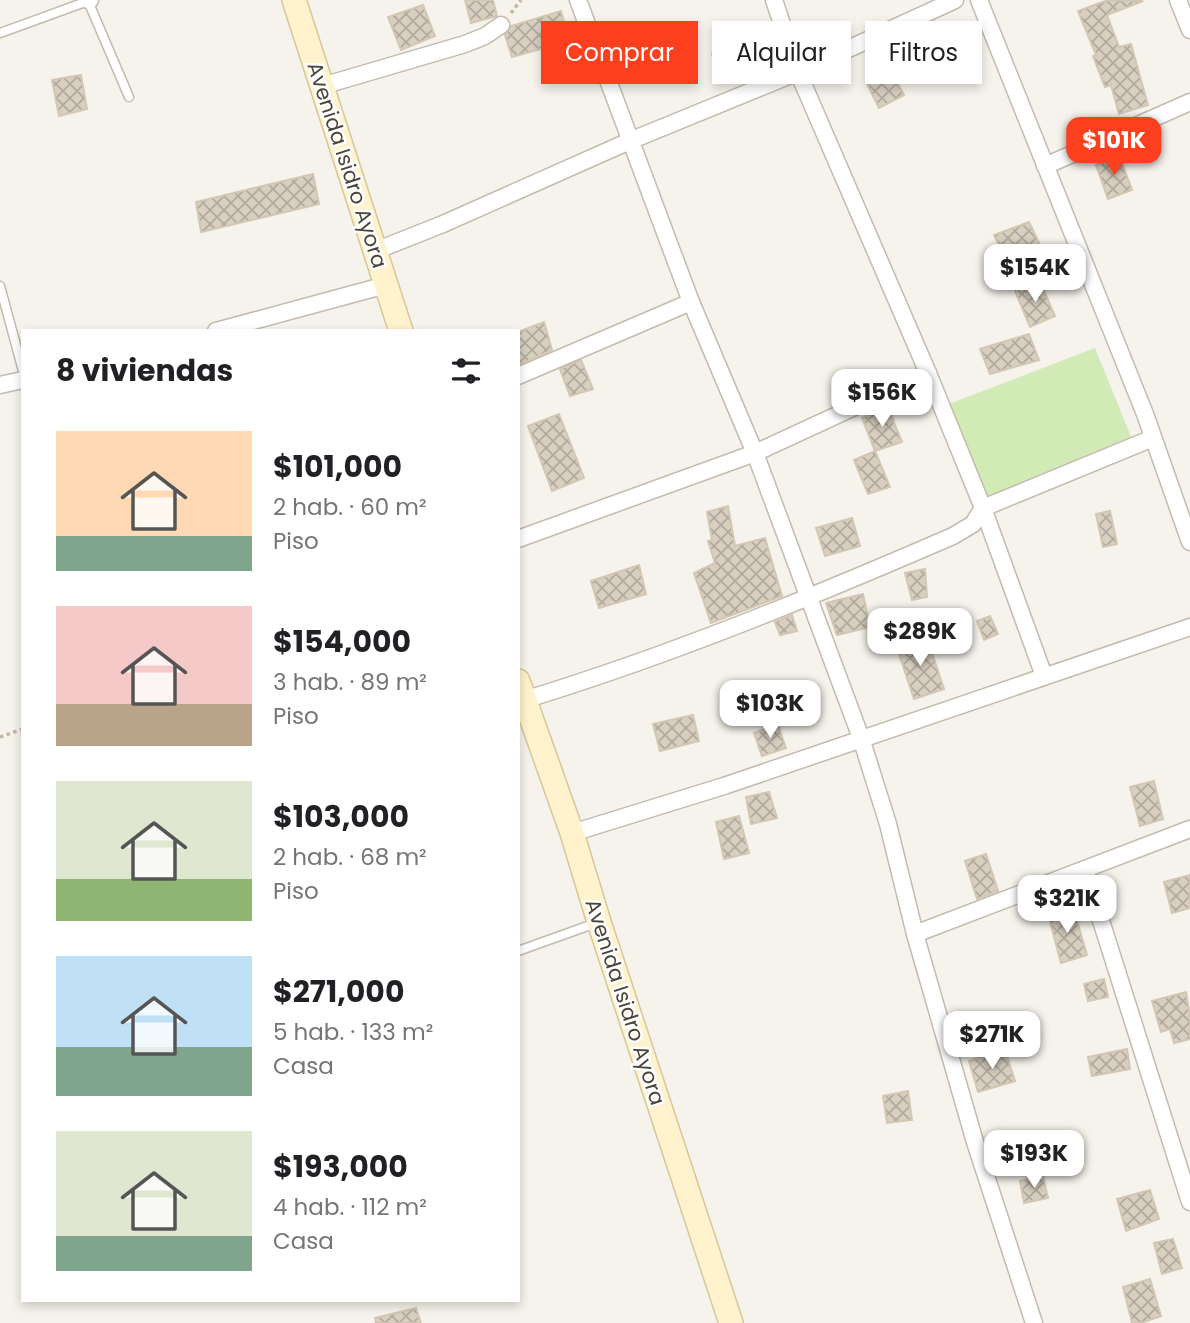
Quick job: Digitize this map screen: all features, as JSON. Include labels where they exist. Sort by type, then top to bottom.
[{"type":"street","name":"Avenida Isidro Ayora","points":[[294,0],[400,329]]},
{"type":"street","points":[[578,0],[691,302],[755,453],[860,738],[888,824],[915,934],[975,1142],[1034,1323]]},
{"type":"street","points":[[774,0],[781,21]]},
{"type":"street","points":[[851,48],[954,0]]},
{"type":"street","points":[[979,0],[1153,438],[1190,542]]},
{"type":"street","points":[[1178,0],[1190,30]]},
{"type":"street","points":[[321,86],[465,44],[485,36],[501,25]]},
{"type":"street","points":[[375,251],[769,84]]},
{"type":"street","points":[[803,84],[983,508],[1044,676]]},
{"type":"street","points":[[1045,166],[1190,102]]},
{"type":"street","points":[[223,329],[386,285]]},
{"type":"street","points":[[520,375],[691,302]]},
{"type":"street","points":[[520,538],[755,453],[928,373]]},
{"type":"street","points":[[0,385],[21,380]]},
{"type":"street","points":[[521,691],[617,671],[808,599],[953,536],[973,524],[983,508],[1153,438]]},
{"type":"street","points":[[572,833],[724,786],[1190,627]]},
{"type":"street","name":"Avenida Isidro Ayora","points":[[521,691],[572,833],[731,1323]]},
{"type":"street","points":[[915,934],[1190,829]]},
{"type":"street","points":[[1085,870],[1190,1202]]},
{"type":"lane","points":[[0,33],[89,0],[129,96]]},
{"type":"lane","points":[[0,286],[21,364]]},
{"type":"lane","points":[[520,950],[599,922]]},
{"type":"path","points":[[0,737],[21,730]]},
{"type":"green space","points":[[1095,348],[1134,444],[983,499],[949,404]]},
{"type":"building","points":[[465,0],[493,0],[497,16],[471,23]]},
{"type":"building","points":[[1108,0],[1143,1],[1107,15],[1119,47],[1131,44],[1148,105],[1119,114],[1111,85],[1105,87],[1093,56],[1096,55],[1078,11]]},
{"type":"building","points":[[423,5],[435,36],[401,50],[388,17]]},
{"type":"building","points":[[561,11],[564,21],[541,21],[541,49],[512,57],[505,35],[511,26]]},
{"type":"building","points":[[81,75],[87,109],[59,116],[52,80]]},
{"type":"building","points":[[867,84],[898,84],[904,95],[879,108]]},
{"type":"building","points":[[1119,155],[1132,190],[1108,199],[1096,165]]},
{"type":"building","points":[[313,174],[319,204],[201,232],[196,202]]},
{"type":"building","points":[[1029,222],[1041,247],[1006,260],[994,235]]},
{"type":"building","points":[[1040,282],[1055,316],[1030,327],[1015,291]]},
{"type":"building","points":[[544,322],[552,350],[520,364],[520,331]]},
{"type":"building","points":[[1029,334],[1039,360],[990,374],[980,349]]},
{"type":"building","points":[[581,360],[593,389],[570,396],[560,369]]},
{"type":"building","points":[[887,406],[902,442],[875,451],[862,418]]},
{"type":"building","points":[[559,414],[584,478],[552,491],[528,426]]},
{"type":"building","points":[[875,451],[890,487],[868,494],[854,460]]},
{"type":"building","points":[[728,506],[735,546],[765,538],[782,596],[711,623],[694,573],[715,563],[708,541],[712,540],[707,512]]},
{"type":"building","points":[[1110,511],[1117,544],[1103,547],[1096,514]]},
{"type":"building","points":[[852,518],[860,546],[825,556],[816,528]]},
{"type":"building","points":[[639,565],[646,594],[599,608],[591,581]]},
{"type":"building","points":[[925,569],[927,597],[912,600],[905,573]]},
{"type":"building","points":[[863,594],[870,627],[837,635],[826,603]]},
{"type":"building","points":[[792,615],[797,631],[780,635],[775,622]]},
{"type":"building","points":[[990,616],[998,634],[984,640],[977,621]]},
{"type":"building","points":[[927,638],[944,689],[914,699],[897,648]]},
{"type":"building","points":[[693,715],[699,741],[660,751],[653,724]]},
{"type":"building","points":[[778,725],[786,748],[762,756],[754,733]]},
{"type":"building","points":[[1154,781],[1163,819],[1140,826],[1130,787]]},
{"type":"building","points":[[769,792],[777,818],[751,824],[746,797]]},
{"type":"building","points":[[739,816],[749,853],[724,859],[716,822]]},
{"type":"building","points":[[986,854],[998,891],[977,899],[965,861]]},
{"type":"building","points":[[1190,875],[1190,908],[1172,913],[1164,882]]},
{"type":"building","points":[[1073,907],[1087,955],[1061,963],[1048,914]]},
{"type":"building","points":[[1104,979],[1108,997],[1088,1001],[1084,984]]},
{"type":"building","points":[[1186,992],[1190,1039],[1174,1043],[1170,1029],[1161,1032],[1152,1001]]},
{"type":"building","points":[[1127,1049],[1130,1069],[1092,1076],[1088,1057]]},
{"type":"building","points":[[1005,1050],[1015,1081],[978,1092],[969,1061]]},
{"type":"building","points":[[908,1091],[912,1120],[887,1123],[883,1096]]},
{"type":"building","points":[[1043,1176],[1048,1198],[1024,1203],[1020,1181]]},
{"type":"building","points":[[1150,1190],[1159,1219],[1126,1231],[1117,1199]]},
{"type":"building","points":[[1173,1239],[1182,1268],[1162,1274],[1154,1243]]},
{"type":"building","points":[[1150,1279],[1161,1316],[1141,1323],[1132,1323],[1123,1287]]},
{"type":"building","points":[[416,1308],[421,1323],[376,1323],[375,1318]]}]
